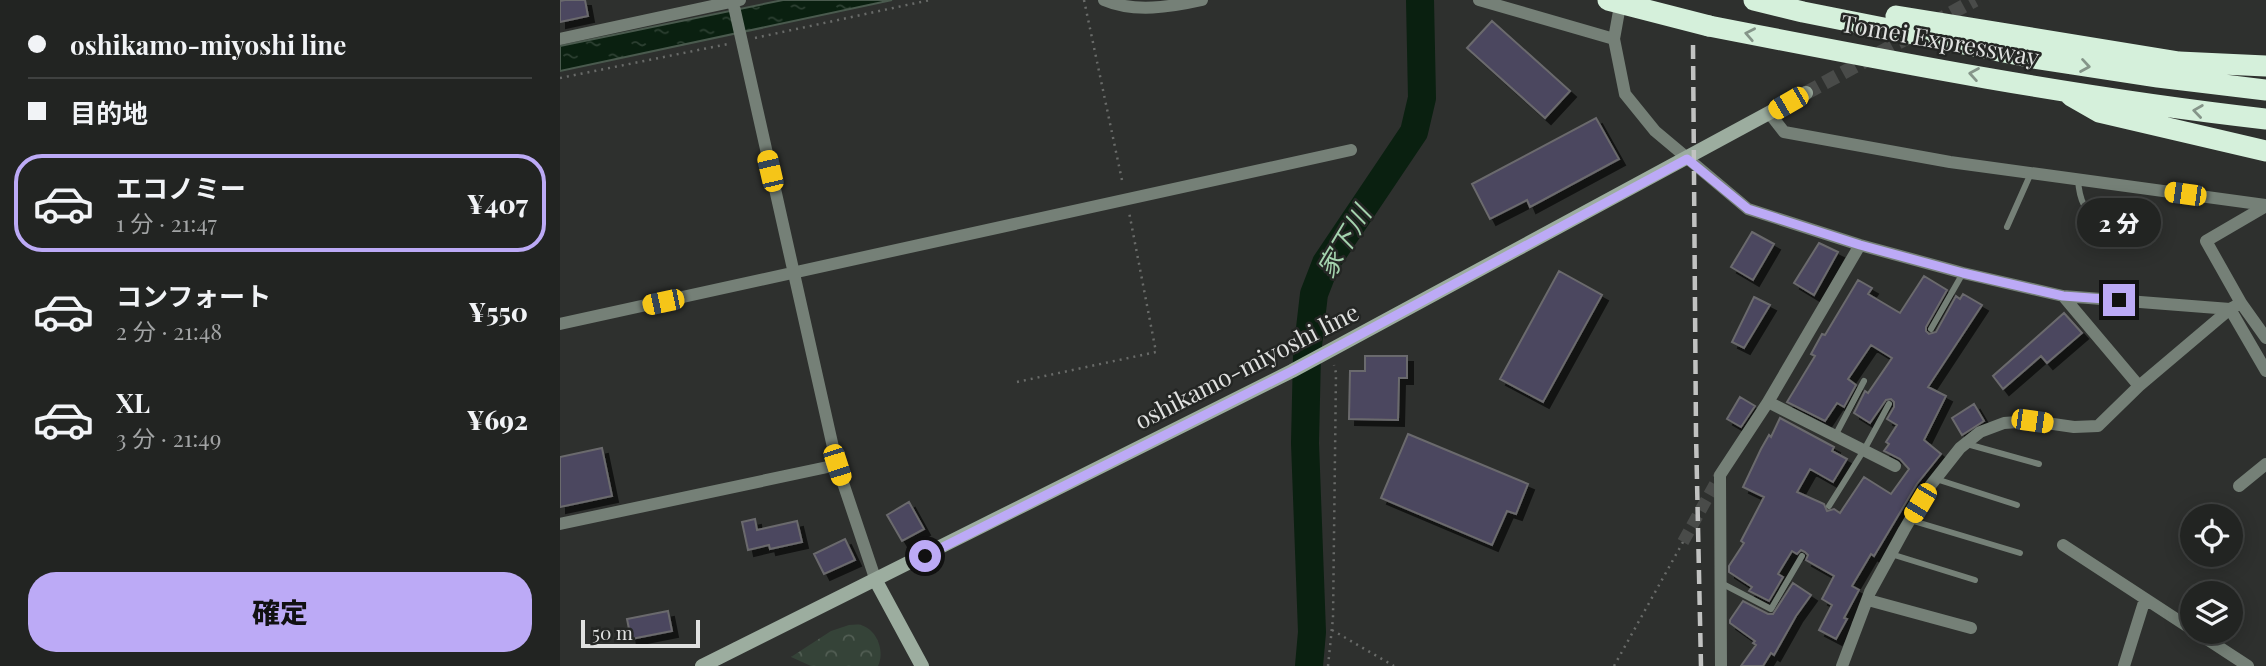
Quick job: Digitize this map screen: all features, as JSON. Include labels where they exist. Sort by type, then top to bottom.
[{"type":"highway","name":"Tomei Expressway","points":[[1608,0],[1709,26],[2060,89],[2196,111],[2266,119]]},
{"type":"highway","name":"Tomei Expressway","points":[[1754,0],[2034,58],[2266,90]]},
{"type":"highway","points":[[1803,12],[1865,11],[2179,62],[2266,66]]},
{"type":"highway","points":[[2060,89],[2099,112],[2266,151]]},
{"type":"main road","name":"oshikamo-miyoshi line","points":[[702,666],[1292,371],[1805,93]]},
{"type":"main road","points":[[876,580],[922,666]]},
{"type":"street","points":[[1104,0],[1131,7],[1175,6],[1202,0]]},
{"type":"street","points":[[1479,0],[1614,39]]},
{"type":"street","points":[[1620,0],[1614,39],[1625,94],[1655,131],[1748,209],[1860,245],[2063,296],[2235,306],[2266,338]]},
{"type":"street","points":[[560,39],[737,1],[741,41],[837,465],[876,580]]},
{"type":"street","points":[[1770,114],[1784,132],[1950,162],[2266,206]]},
{"type":"street","points":[[560,324],[1351,150]]},
{"type":"street","points":[[2266,206],[2206,241],[2266,371]]},
{"type":"street","points":[[1721,666],[1720,475],[1768,402],[1860,245]]},
{"type":"street","points":[[2063,296],[2139,386]]},
{"type":"street","points":[[1842,666],[1868,600],[1891,554],[1936,480],[1965,444],[1980,432],[2004,423],[2032,421],[2074,427],[2098,426],[2139,386],[2235,306]]},
{"type":"street","points":[[1768,402],[1895,466]]},
{"type":"street","points":[[2239,486],[2266,464]]},
{"type":"street","points":[[560,524],[837,465]]},
{"type":"street","points":[[2063,545],[2180,622]]},
{"type":"street","points":[[2124,666],[2145,599]]},
{"type":"street","points":[[1868,600],[1971,628]]},
{"type":"street","points":[[2214,644],[2248,666]]},
{"type":"lane","points":[[2007,227],[2031,173]]},
{"type":"lane","points":[[2078,180],[2079,198],[2104,227]]},
{"type":"lane","points":[[1931,329],[1963,273]]},
{"type":"lane","points":[[1835,436],[1864,381]]},
{"type":"lane","points":[[1829,506],[1889,404]]},
{"type":"lane","points":[[1965,444],[2039,464]]},
{"type":"lane","points":[[1936,480],[2017,505]]},
{"type":"lane","points":[[1910,520],[2020,552]]},
{"type":"lane","points":[[1891,554],[1975,580]]},
{"type":"lane","points":[[1721,583],[1770,609],[1802,556]]},
{"type":"path","points":[[1017,382],[1156,352],[1084,0]]},
{"type":"path","points":[[1327,352],[1336,373],[1332,629],[1328,666]]},
{"type":"path","points":[[1614,666],[1683,542]]},
{"type":"path","points":[[1332,629],[1394,666]]},
{"type":"green space","points":[[849,625],[861,625],[876,637],[881,655],[878,666],[811,666],[791,657],[831,631]]},
{"type":"water","points":[[783,0],[892,0],[560,71],[560,46]]},
{"type":"building","points":[[585,0],[588,16],[560,22],[560,1]]},
{"type":"building","points":[[1492,21],[1570,91],[1545,118],[1467,48]]},
{"type":"building","points":[[1596,118],[1619,159],[1530,207],[1527,200],[1490,219],[1472,184]]},
{"type":"building","points":[[1752,232],[1774,244],[1753,280],[1731,267]]},
{"type":"building","points":[[1819,243],[1838,252],[1814,295],[1794,283]]},
{"type":"building","points":[[1559,271],[1602,295],[1543,402],[1500,379]]},
{"type":"building","points":[[1924,276],[1947,290],[1926,327],[1929,334],[1936,332],[1956,296],[1960,299],[1963,294],[1982,305],[1928,387],[1946,396],[1924,440],[1941,454],[1917,484],[1874,556],[1871,554],[1852,586],[1859,590],[1836,639],[1819,630],[1832,605],[1822,599],[1834,576],[1806,560],[1808,555],[1805,552],[1801,550],[1797,554],[1792,551],[1778,574],[1783,577],[1769,601],[1749,591],[1752,587],[1729,572],[1729,566],[1744,543],[1741,541],[1764,497],[1743,487],[1780,418],[1834,447],[1832,451],[1847,459],[1833,482],[1810,469],[1797,492],[1824,504],[1827,511],[1834,509],[1840,513],[1864,477],[1891,494],[1909,469],[1900,459],[1884,451],[1889,444],[1886,442],[1897,425],[1887,419],[1894,402],[1891,399],[1886,400],[1870,423],[1854,413],[1865,391],[1868,393],[1892,358],[1871,345],[1848,379],[1856,385],[1844,407],[1837,403],[1825,421],[1787,402],[1815,356],[1811,354],[1822,334],[1825,335],[1858,280],[1872,288],[1868,294],[1900,313]]},
{"type":"building","points":[[1754,297],[1770,305],[1744,348],[1732,342]]},
{"type":"building","points":[[2064,313],[2082,333],[2047,363],[2041,356],[2003,389],[1993,376]]},
{"type":"building","points":[[1365,356],[1407,356],[1407,378],[1399,378],[1398,420],[1349,419],[1350,371],[1365,371]]},
{"type":"building","points":[[1740,397],[1755,406],[1741,427],[1727,419]]},
{"type":"building","points":[[1974,404],[1984,421],[1962,435],[1952,418]]},
{"type":"building","points":[[1408,434],[1528,484],[1516,514],[1507,511],[1492,545],[1381,498]]},
{"type":"building","points":[[602,448],[612,496],[560,507],[560,457]]},
{"type":"building","points":[[909,502],[924,529],[902,541],[887,515]]},
{"type":"building","points":[[755,519],[757,530],[797,521],[802,542],[770,549],[769,545],[748,550],[742,522]]},
{"type":"building","points":[[845,539],[855,560],[824,574],[814,554]]},
{"type":"building","points":[[1793,583],[1811,595],[1774,655],[1771,653],[1763,666],[1741,666],[1756,645],[1753,643],[1755,641],[1730,623],[1730,620],[1743,601],[1773,614]]},
{"type":"building","points":[[668,611],[672,631],[631,639],[627,619]]},
{"type":"waterway","name":"家下川","points":[[1309,666],[1312,632],[1305,443],[1307,354],[1314,294],[1326,263],[1414,132],[1422,98],[1420,0]]},
{"type":"tunnel","points":[[1933,23],[1975,0]]},
{"type":"tunnel","points":[[1806,93],[1916,33]]},
{"type":"tunnel","points":[[1683,542],[1720,475]]},
{"type":"railway","points":[[1693,45],[1701,666]]},
{"type":"route","points":[[925,556],[1292,371],[1687,159],[1748,209],[1860,245],[1963,273],[2063,296],[2119,300]]}]
